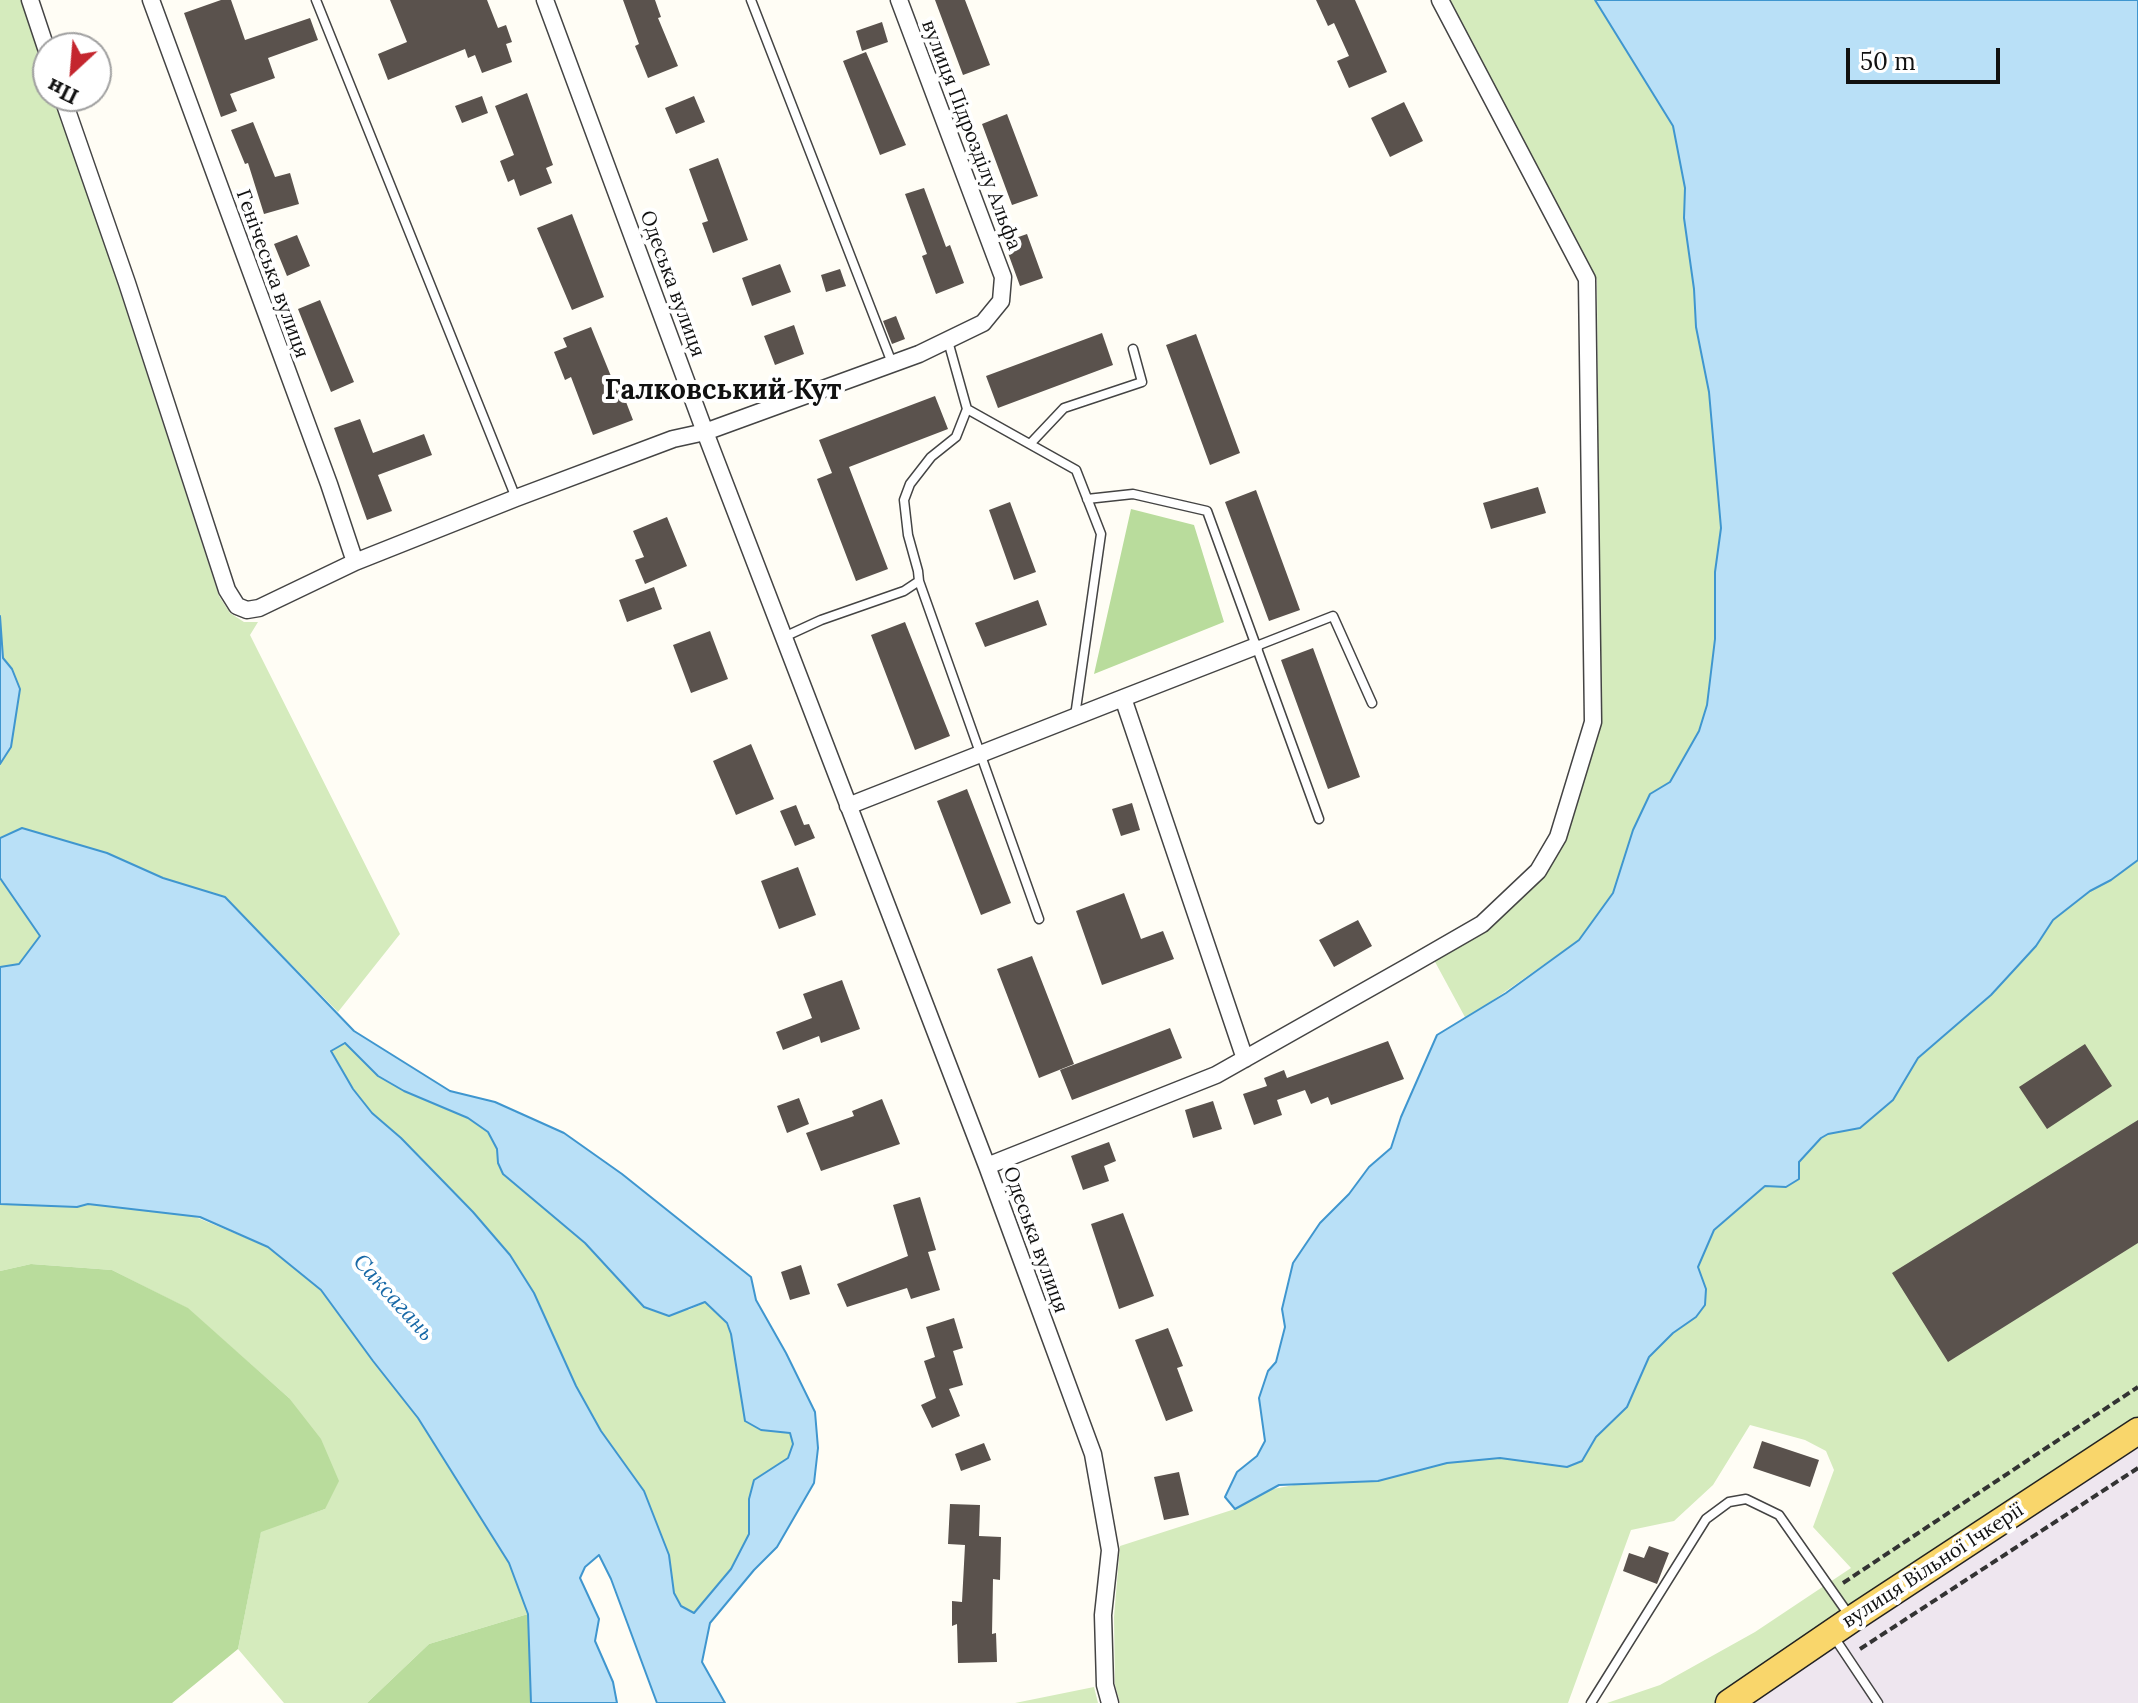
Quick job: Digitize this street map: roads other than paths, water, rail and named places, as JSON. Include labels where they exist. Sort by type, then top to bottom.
[{"type":"main road","name":"вулиця Вільної Ічкерії","points":[[1729,1703],[2138,1431]]},
{"type":"street","points":[[30,0],[41,32]]},
{"type":"street","name":"Генічеська вулиця","points":[[151,0],[324,469],[355,562]]},
{"type":"street","name":"Одеська вулиця","points":[[545,0],[705,432],[987,1166],[1093,1454],[1110,1550],[1103,1615],[1105,1685],[1110,1703]]},
{"type":"street","name":"вулиця Підрозділу Альфа","points":[[68,112],[227,590],[237,606],[247,610],[259,608],[355,562],[516,498],[673,439],[705,432],[892,363],[983,323],[1001,301],[1003,277],[899,0]]},
{"type":"street","points":[[987,1166],[1216,1075],[1482,924],[1538,871],[1558,837],[1593,722],[1587,279],[1440,0]]},
{"type":"street","points":[[848,806],[1254,647]]},
{"type":"street","points":[[1123,698],[1245,1059]]},
{"type":"lane","points":[[316,0],[516,498]]},
{"type":"lane","points":[[751,0],[892,363]]},
{"type":"lane","points":[[948,340],[967,409],[956,437],[931,457],[910,484],[904,500],[908,535],[919,581],[1039,919]]},
{"type":"lane","points":[[1030,444],[1064,408],[1142,382],[1133,349]]},
{"type":"lane","points":[[967,409],[1076,470],[1101,534],[1074,717]]},
{"type":"lane","points":[[1087,499],[1133,494],[1207,511],[1319,819]]},
{"type":"lane","points":[[784,637],[821,620],[904,591],[919,581]]},
{"type":"lane","points":[[1254,647],[1333,616],[1372,703]]},
{"type":"lane","points":[[1591,1703],[1706,1519],[1729,1502],[1746,1499],[1779,1515],[1832,1590],[1848,1657],[1878,1703]]},
{"type":"water","points":[[1595,0],[2138,0],[2138,860],[2053,920],[2036,946],[1991,995],[1918,1058],[1893,1100],[1860,1128],[1821,1138],[1799,1162],[1799,1179],[1786,1187],[1765,1186],[1714,1230],[1698,1267],[1706,1289],[1705,1305],[1696,1317],[1673,1333],[1649,1357],[1627,1407],[1596,1437],[1582,1461],[1567,1467],[1500,1458],[1447,1463],[1378,1481],[1279,1485],[1235,1509],[1225,1497],[1237,1472],[1257,1456],[1265,1441],[1259,1398],[1268,1371],[1276,1362],[1285,1327],[1282,1309],[1293,1263],[1320,1223],[1349,1194],[1369,1167],[1391,1148],[1401,1117],[1437,1035],[1506,993],[1579,940],[1613,893],[1633,830],[1650,794],[1670,782],[1699,731],[1707,705],[1715,639],[1715,572],[1721,528],[1709,392],[1696,327],[1684,218],[1685,188],[1673,126]]},
{"type":"water","points":[[0,616],[3,658],[12,669],[20,689],[11,747],[0,764]]},
{"type":"water","name":"Саксагань","points":[[22,828],[107,853],[163,878],[225,897],[354,1031],[450,1091],[495,1102],[564,1133],[622,1174],[751,1277],[756,1300],[815,1412],[818,1448],[814,1483],[777,1547],[710,1623],[702,1662],[725,1703],[657,1703],[611,1579],[599,1555],[585,1567],[580,1578],[599,1619],[595,1641],[613,1682],[617,1703],[531,1703],[528,1614],[509,1563],[418,1418],[321,1290],[268,1247],[200,1217],[88,1204],[77,1207],[0,1204],[0,967],[19,964],[40,936],[0,878],[0,838]],"holes":[[[345,1043],[378,1076],[404,1091],[468,1118],[488,1132],[497,1149],[503,1174],[585,1243],[644,1307],[669,1316],[705,1302],[727,1323],[745,1421],[761,1430],[790,1433],[793,1444],[788,1458],[754,1480],[749,1499],[749,1534],[731,1569],[694,1613],[681,1606],[674,1593],[669,1555],[644,1491],[601,1431],[576,1386],[534,1293],[510,1255],[473,1212],[401,1138],[372,1113],[353,1089],[331,1051]]]},
{"type":"district","name":"Галковський Кут","points":[[723,391]]}]
